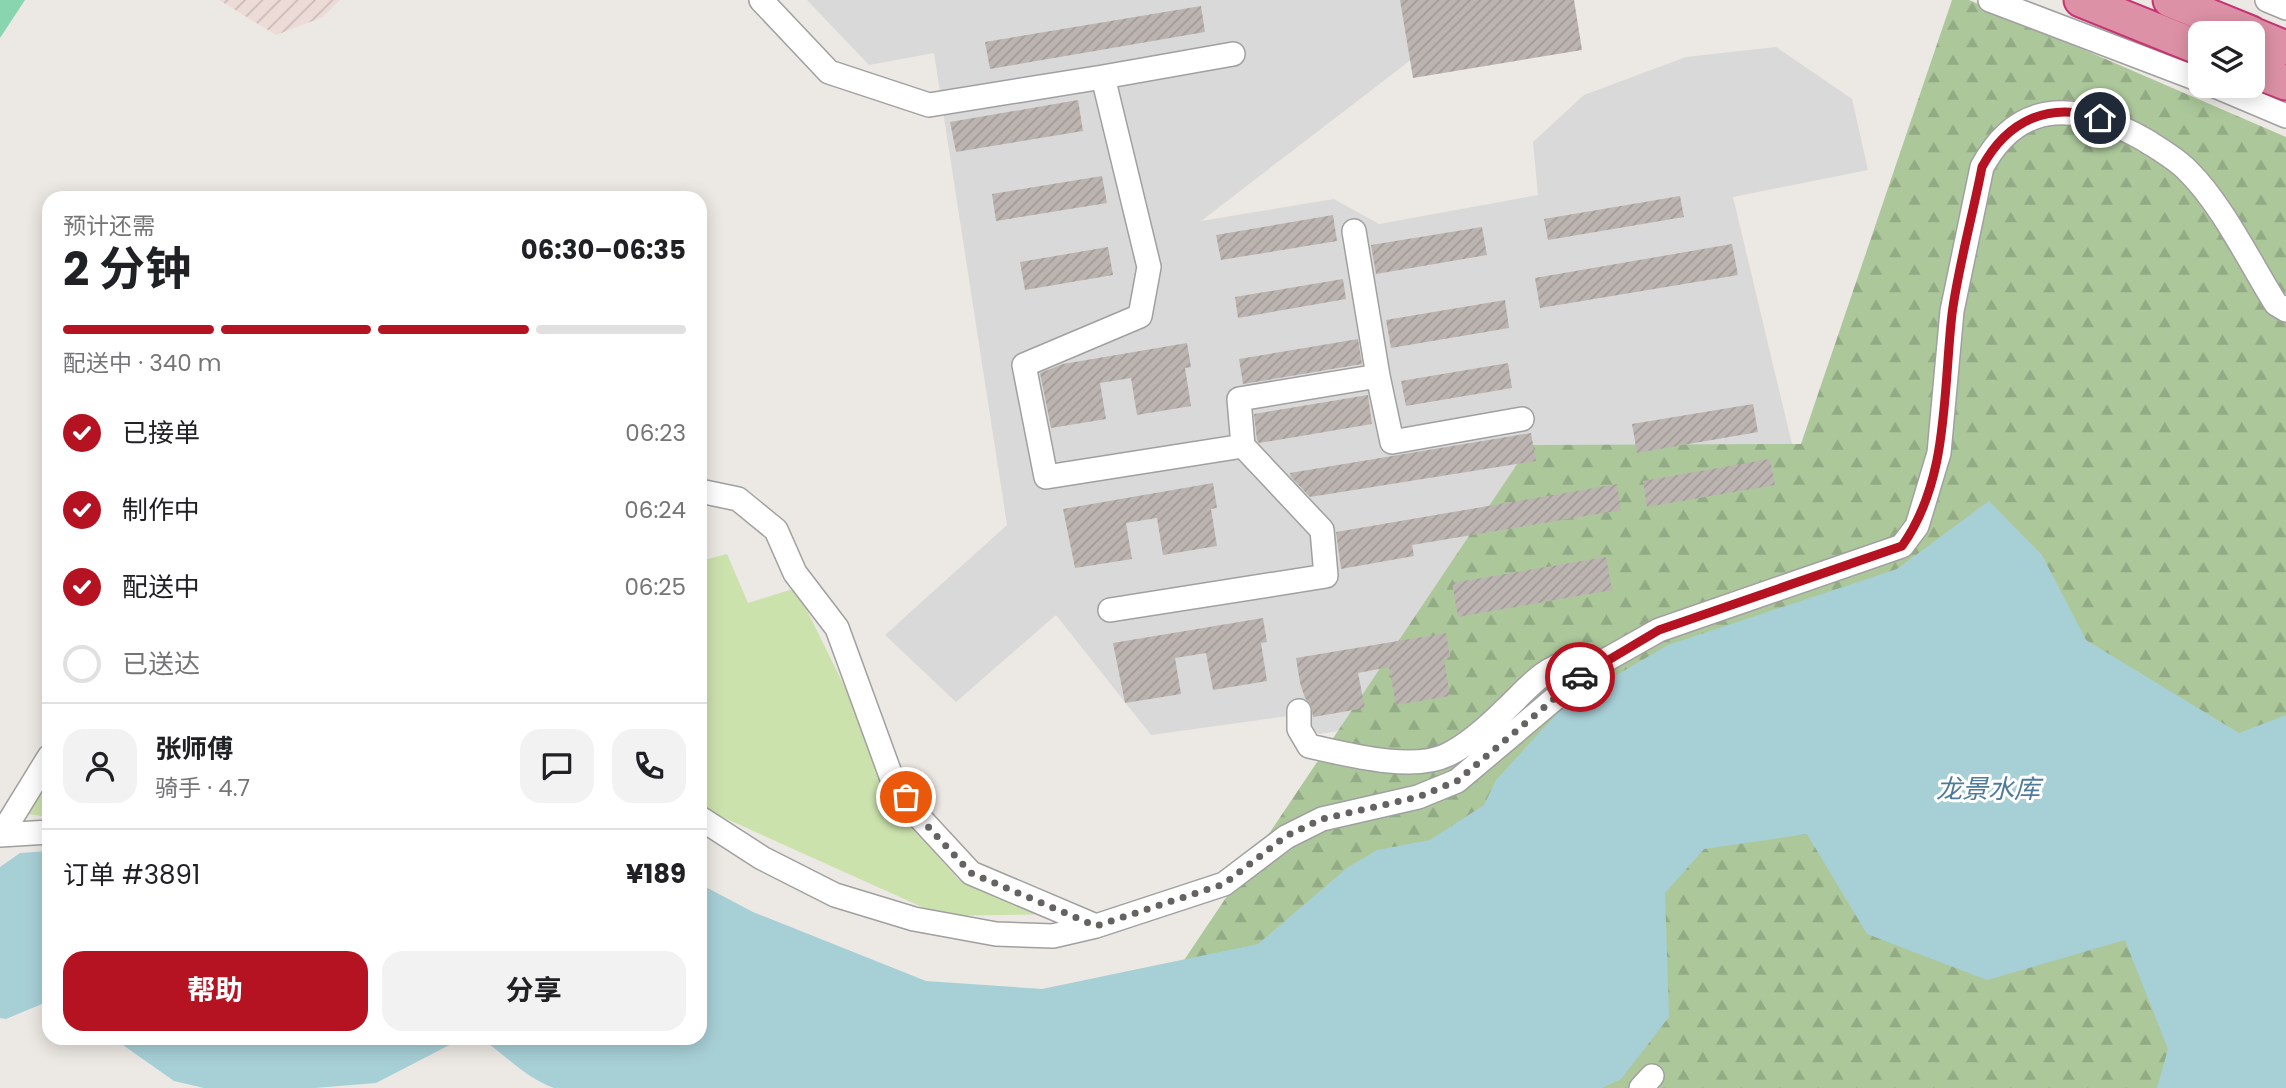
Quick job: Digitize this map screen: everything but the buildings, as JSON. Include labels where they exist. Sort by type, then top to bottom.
[{"type":"highway","points":[[2081,0],[2188,43]]},
{"type":"highway","points":[[2170,0],[2221,21]]},
{"type":"highway","points":[[2265,36],[2286,40]]},
{"type":"highway","points":[[2265,39],[2286,48]]},
{"type":"highway","points":[[2265,75],[2286,83]]},
{"type":"street","points":[[761,0],[829,72],[929,105],[1233,54]]},
{"type":"street","points":[[1990,0],[2188,75]]},
{"type":"street","points":[[2267,0],[2286,8]]},
{"type":"street","points":[[1102,77],[1149,267],[1140,316],[1024,365],[1046,477],[1243,446]]},
{"type":"street","points":[[2243,98],[2286,116]]},
{"type":"street","points":[[707,823],[762,858],[835,895],[914,919],[996,934],[1053,936],[1096,926],[1224,884],[1286,836],[1322,819],[1418,797],[1457,781],[1590,669],[1659,630],[1902,546],[1917,526],[1939,453],[1952,311],[1982,167],[1993,146],[2027,119],[2067,111],[2084,113],[2115,123],[2188,170],[2209,197],[2276,304],[2286,310]]},
{"type":"street","points":[[1354,231],[1392,442],[1522,419]]},
{"type":"street","points":[[1110,610],[1326,576],[1322,530],[1243,446],[1239,399],[1378,376]]},
{"type":"street","points":[[707,492],[738,499],[776,530],[795,573],[837,628],[891,776],[921,819],[971,873],[1096,926]]},
{"type":"street","points":[[1298,711],[1299,729],[1309,746],[1390,762],[1421,760],[1447,755],[1502,714],[1550,667],[1571,661],[1590,669]]},
{"type":"street","points":[[1,835],[42,768]]},
{"type":"street","points":[[1,835],[42,832]]},
{"type":"shaded area","points":[[219,0],[340,0],[323,17],[276,35]]},
{"type":"shaded area","points":[[807,0],[1489,0],[1201,221],[1334,199],[1379,224],[1538,195],[1533,142],[1584,95],[1686,57],[1776,47],[1852,99],[1868,170],[1733,197],[1801,482],[1481,708],[1319,734],[1288,716],[1151,735],[1056,615],[956,702],[885,635],[1007,525],[934,53],[869,65]]},
{"type":"green space","points":[[0,0],[25,0],[0,38]]},
{"type":"green space","points":[[1952,0],[1969,0],[2188,95],[2188,98],[2196,98],[2286,137],[2286,1088],[1588,1088],[1168,984],[1530,445],[1801,444]]},
{"type":"green space","points":[[727,554],[748,603],[796,588],[906,820],[959,880],[1058,914],[942,916],[707,810],[707,559]]},
{"type":"green space","points":[[42,787],[42,816],[28,814]]},
{"type":"water","name":"龙景水库","points":[[1989,501],[2042,555],[2086,640],[2239,733],[2286,715],[2286,1088],[2157,1088],[2168,1049],[2125,940],[1987,980],[1867,934],[1807,834],[1704,849],[1665,893],[1669,1017],[1621,1079],[1602,1088],[554,1088],[525,1072],[490,1045],[707,1045],[707,888],[753,912],[926,981],[1042,989],[1258,944],[1347,868],[1377,850],[1430,840],[1484,805],[1496,780],[1565,705],[1668,645],[1897,569]]},
{"type":"water","points":[[42,851],[42,1004],[6,1019],[0,1018],[0,867],[20,853]]},
{"type":"water","points":[[123,1045],[449,1045],[376,1083],[315,1088],[204,1088],[174,1081]]},
{"type":"way so far","points":[[906,797],[921,819],[971,873],[1066,916],[1096,926],[1224,884],[1286,836],[1322,819],[1418,797],[1457,781],[1580,677]]},
{"type":"route","points":[[1580,677],[1659,630],[1902,546],[1917,526],[1939,453],[1952,311],[1982,167],[1993,146],[2027,119],[2067,111],[2100,118]]}]
